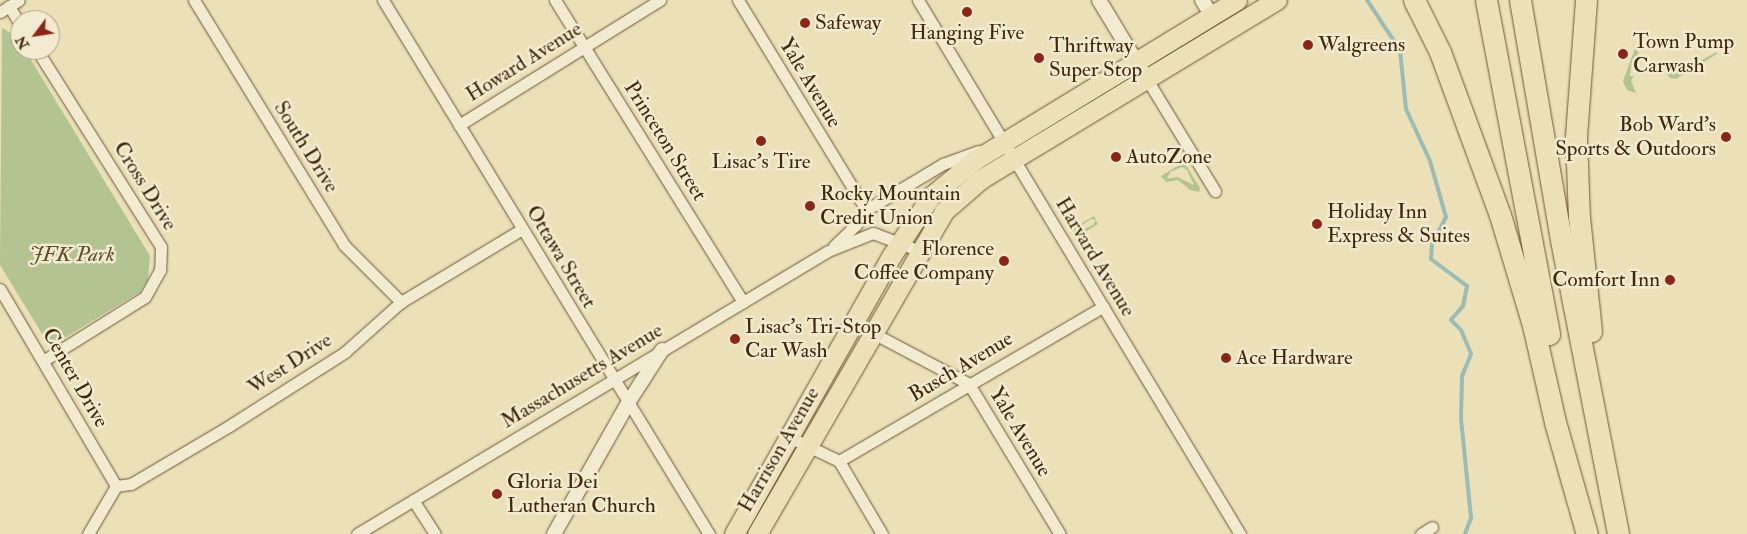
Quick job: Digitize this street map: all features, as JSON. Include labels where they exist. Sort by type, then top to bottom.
[{"type":"highway","points":[[1414,0],[1440,52],[1500,215],[1533,325],[1555,422],[1588,534]]},
{"type":"highway","points":[[1486,0],[1509,135],[1588,534]]},
{"type":"highway","points":[[1520,0],[1618,534]]},
{"type":"highway","points":[[1586,0],[1576,137],[1579,217],[1595,362],[1597,426]]},
{"type":"main road","name":"Harrison Avenue","points":[[734,534],[900,242],[931,196],[951,177],[1004,142],[1136,63],[1207,8],[1237,0]]},
{"type":"main road","name":"Harrison Avenue","points":[[757,534],[806,446],[944,211],[982,179],[1148,81],[1277,0]]},
{"type":"street","name":"South Drive","points":[[194,0],[344,245],[401,302]]},
{"type":"street","name":"Ottawa Street","points":[[383,0],[709,534]]},
{"type":"street","name":"Princeton Street","points":[[556,0],[742,302]]},
{"type":"street","name":"Howard Avenue","points":[[459,125],[660,0]]},
{"type":"street","name":"Yale Avenue","points":[[738,0],[866,210]]},
{"type":"street","name":"Harvard Avenue","points":[[918,0],[1240,534]]},
{"type":"street","points":[[1099,0],[1215,191]]},
{"type":"street","name":"Cross Drive","points":[[43,60],[161,247],[160,270],[145,297],[44,360]]},
{"type":"street","name":"Massachusetts Avenue","points":[[828,251],[856,225],[866,210],[943,164],[1004,142]]},
{"type":"street","name":"West Drive","points":[[116,486],[139,479],[345,352],[401,302],[522,229]]},
{"type":"street","name":"Massachusetts Avenue","points":[[357,534],[828,251],[873,233],[900,242],[920,252]]},
{"type":"street","name":"Center Drive","points":[[0,289],[44,360],[116,486]]},
{"type":"street","name":"Busch Avenue","points":[[839,461],[1103,307]]},
{"type":"street","name":"Yale Avenue","points":[[854,323],[969,384],[1060,534]]},
{"type":"street","points":[[554,534],[628,403],[662,350]]},
{"type":"street","points":[[789,437],[839,461],[882,534]]},
{"type":"street","points":[[88,534],[116,486]]},
{"type":"street","points":[[413,500],[435,534]]},
{"type":"street","points":[[1421,534],[1432,527]]},
{"type":"green space","name":"JFK Park","points":[[2,28],[10,33],[10,60],[31,60],[150,256],[148,279],[140,292],[56,343],[44,337],[0,265]]},
{"type":"green space","points":[[1636,46],[1640,61],[1632,62],[1630,76],[1634,76],[1631,81],[1636,93],[1627,90],[1623,81]]},
{"type":"green space","points":[[1716,52],[1717,54],[1676,79],[1670,78],[1665,72],[1673,65],[1680,73]]},
{"type":"green space","points":[[1184,162],[1200,188],[1199,192],[1190,190],[1178,180],[1166,182],[1161,176]],"holes":[[[1182,167],[1187,170],[1194,185],[1177,177],[1167,179],[1170,172]]]},
{"type":"green space","points":[[1094,216],[1098,224],[1077,237],[1072,229]],"holes":[[[1091,219],[1096,220],[1093,225],[1078,232],[1078,228]]]},
{"type":"waterway","points":[[1367,0],[1400,50],[1406,109],[1430,161],[1446,217],[1432,245],[1431,259],[1467,286],[1463,306],[1451,320],[1461,330],[1471,354],[1462,376],[1461,419],[1471,518],[1465,534]]},
{"type":"place","name":"Hanging Five","points":[[967,12]]},
{"type":"place","name":"Safeway","points":[[805,23]]},
{"type":"place","name":"Walgreens","points":[[1308,45]]},
{"type":"place","name":"Town Pump Carwash","points":[[1623,54]]},
{"type":"place","name":"Thriftway Super Stop","points":[[1039,58]]},
{"type":"place","name":"Bob Ward's Sports & Outdoors","points":[[1726,137]]},
{"type":"place","name":"Lisac's Tire","points":[[761,141]]},
{"type":"place","name":"AutoZone","points":[[1116,157]]},
{"type":"place","name":"Rocky Mountain Credit Union","points":[[810,206]]},
{"type":"place","name":"Holiday Inn Express & Suites","points":[[1317,224]]},
{"type":"place","name":"Florence Coffee Company","points":[[1004,261]]},
{"type":"place","name":"Comfort Inn","points":[[1670,280]]},
{"type":"place","name":"Lisac's Tri-Stop Car Wash","points":[[735,339]]},
{"type":"place","name":"Ace Hardware","points":[[1226,358]]},
{"type":"place","name":"Gloria Dei Lutheran Church","points":[[497,494]]}]
